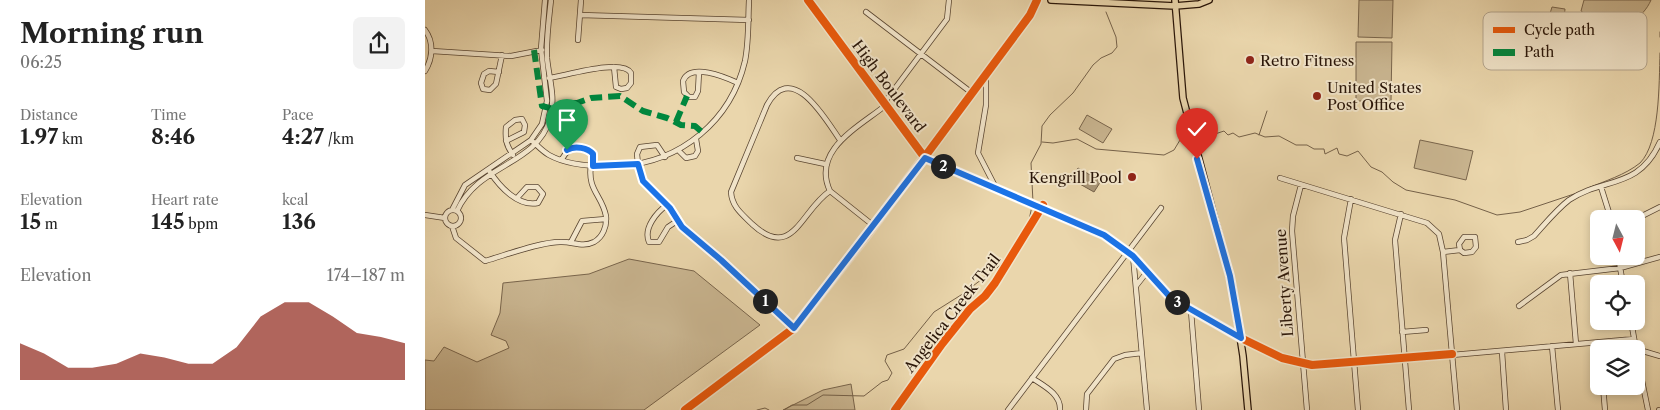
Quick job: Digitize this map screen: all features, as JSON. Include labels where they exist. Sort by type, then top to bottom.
[{"type":"main road","points":[[1051,0],[1199,4],[1209,0]]},
{"type":"main road","points":[[1175,3],[1183,98],[1230,276],[1241,338],[1248,410]]},
{"type":"street","points":[[457,211],[461,220],[457,226],[447,224],[446,214],[451,210],[465,185],[531,140],[540,127],[546,110],[541,50],[545,0]]},
{"type":"street","points":[[457,211],[469,190],[536,144],[545,130],[552,111],[551,78],[547,50],[551,0]]},
{"type":"street","points":[[578,40],[581,0]]},
{"type":"street","points":[[531,140],[549,155],[592,165],[638,164],[665,157],[696,139],[721,112],[737,83],[746,52],[749,0]]},
{"type":"street","name":"High Boulevard","points":[[809,0],[925,158],[1038,208],[1095,230],[1133,256],[1171,298],[1191,311],[1282,358],[1303,363],[1328,365],[1404,358]]},
{"type":"street","points":[[874,226],[830,191],[825,164],[829,154],[840,140],[885,104],[947,19],[949,0]]},
{"type":"street","points":[[685,410],[794,328],[925,158],[1030,15],[1037,0]]},
{"type":"street","points":[[866,12],[972,94]]},
{"type":"street","points":[[580,15],[749,20]]},
{"type":"street","points":[[425,30],[431,38],[431,50],[425,71]]},
{"type":"street","points":[[431,50],[518,55],[547,50]]},
{"type":"street","points":[[499,72],[489,71],[484,74],[481,83],[483,89],[493,88],[499,72],[502,55]]},
{"type":"street","points":[[544,78],[593,68],[614,67],[627,68],[631,84],[627,88],[621,90],[616,87],[614,67]]},
{"type":"street","points":[[699,72],[699,91],[695,97],[689,97],[684,92],[684,77],[691,72],[699,72],[719,75],[737,83]]},
{"type":"street","points":[[986,74],[986,105],[978,149],[986,170],[997,190]]},
{"type":"street","points":[[830,191],[795,230],[788,236],[776,238],[764,234],[739,211],[733,203],[731,192],[770,98],[780,91],[794,89],[806,94],[840,140]]},
{"type":"street","points":[[506,141],[525,132],[523,121],[517,119],[507,126],[506,141],[516,159]]},
{"type":"street","points":[[678,150],[686,158],[695,156],[698,150],[696,139]]},
{"type":"street","points":[[1518,242],[1534,236],[1569,200],[1635,173],[1658,154],[1660,142]]},
{"type":"street","points":[[665,157],[657,145],[646,145],[637,151],[638,164],[643,181],[667,204],[677,221],[794,328]]},
{"type":"street","points":[[452,226],[457,238],[485,261],[556,242],[571,242],[581,245],[595,241],[604,230],[606,219],[602,206],[591,187],[593,153],[582,148],[570,148],[562,159]]},
{"type":"street","points":[[797,158],[825,164]]},
{"type":"street","points":[[487,169],[505,190],[517,198],[527,203],[536,203],[541,200],[543,194],[537,187],[527,188],[517,198]]},
{"type":"street","points":[[977,181],[984,177],[986,170]]},
{"type":"street","points":[[1280,178],[1401,214],[1432,226],[1441,237],[1457,410]]},
{"type":"street","name":"Liberty Avenue","points":[[1301,185],[1293,216],[1292,231],[1307,410]]},
{"type":"street","points":[[1601,187],[1608,210]]},
{"type":"street","points":[[1351,199],[1344,238],[1358,410]]},
{"type":"street","points":[[667,204],[654,217],[647,234],[649,242],[659,242],[668,226],[677,221]]},
{"type":"street","points":[[1645,214],[1660,207]]},
{"type":"street","points":[[1008,410],[1161,208]]},
{"type":"street","points":[[451,210],[457,211]]},
{"type":"street","points":[[1401,214],[1395,240],[1409,410]]},
{"type":"street","points":[[425,215],[445,218]]},
{"type":"street","points":[[571,242],[582,221],[606,219]]},
{"type":"street","points":[[1443,252],[1460,250],[1464,253],[1472,252],[1476,247],[1475,238],[1465,237],[1459,244],[1460,250]]},
{"type":"street","points":[[1133,256],[1147,410]]},
{"type":"street","points":[[1519,306],[1552,280],[1570,273],[1620,268],[1659,257],[1660,264]]},
{"type":"street","points":[[1620,265],[1621,275]]},
{"type":"street","points":[[1136,287],[1147,272]]},
{"type":"street","points":[[1570,273],[1576,344]]},
{"type":"street","points":[[1191,311],[1199,410]]},
{"type":"street","points":[[1402,332],[1426,330]]},
{"type":"street","points":[[1622,340],[1634,339],[1632,330]]},
{"type":"street","points":[[1404,358],[1502,352],[1515,349],[1590,343]]},
{"type":"street","points":[[1552,346],[1557,410]]},
{"type":"street","points":[[1502,352],[1506,410]]},
{"type":"street","points":[[1645,352],[1660,356]]},
{"type":"street","points":[[1086,410],[1085,401],[1087,394],[1114,359],[1125,355],[1142,353]]},
{"type":"street","points":[[1032,378],[1053,393],[1059,400],[1059,410]]},
{"type":"street","points":[[1604,395],[1605,410]]},
{"type":"street","points":[[1645,395],[1648,410]]},
{"type":"shaded area","points":[[1359,0],[1393,0],[1392,38],[1358,37]]},
{"type":"shaded area","points":[[1584,0],[1651,0],[1644,12],[1581,11]]},
{"type":"shaded area","points":[[1552,7],[1565,9],[1565,12],[1550,12]]},
{"type":"shaded area","points":[[1356,42],[1392,42],[1391,101],[1356,101]]},
{"type":"shaded area","points":[[1087,115],[1112,129],[1103,143],[1079,129]]},
{"type":"shaded area","points":[[1420,140],[1473,151],[1466,180],[1414,168]]},
{"type":"shaded area","points":[[1078,168],[1101,181],[1094,192],[1071,179]]},
{"type":"shaded area","points":[[629,259],[694,271],[760,325],[644,410],[425,410],[425,360],[434,361],[444,347],[477,362],[509,348],[506,341],[491,335],[500,313],[503,283],[589,274]]},
{"type":"shaded area","points":[[851,384],[855,410],[783,410],[823,390]]},
{"type":"waterway","points":[[1033,202],[1031,163],[1041,144],[1042,126],[1050,115],[1073,93],[1093,65],[1101,58],[1112,53],[1117,47],[1116,37],[1106,12]]},
{"type":"waterway","points":[[1660,32],[1660,37]]},
{"type":"waterway","points":[[1588,188],[1628,171],[1640,163],[1647,154],[1655,128],[1659,96],[1660,53]]},
{"type":"waterway","points":[[1259,135],[1267,111]]},
{"type":"waterway","points":[[1201,130],[1209,136],[1224,131],[1228,135],[1233,133],[1239,137],[1255,133],[1265,137],[1279,136],[1296,145],[1307,145],[1314,149],[1324,149],[1325,154],[1337,148],[1339,154],[1347,156],[1358,151],[1371,167],[1382,172],[1406,190],[1455,200],[1497,215],[1520,212],[1580,192]]},
{"type":"waterway","points":[[1042,142],[1053,143],[1077,139],[1096,149],[1164,155],[1174,150],[1183,135]]},
{"type":"waterway","points":[[784,410],[792,405],[807,405],[823,395],[864,396],[882,382],[888,380],[892,373],[885,361],[887,355],[904,349],[934,312],[961,295],[1002,264],[1029,220],[1032,206]]},
{"type":"waterway","points":[[757,410],[765,408],[769,410]]},
{"type":"marked path","points":[[534,50],[542,106],[554,109],[562,103],[577,103],[591,98],[620,96],[643,111],[667,118],[681,125],[695,126],[703,133]]},
{"type":"marked path","points":[[676,122],[687,96]]},
{"type":"cycle path","points":[[808,0],[925,158],[1104,235],[1133,256],[1171,298],[1241,338],[1282,358],[1312,365],[1452,354]]},
{"type":"cycle path","points":[[685,410],[794,328],[866,236],[1030,15],[1037,0]]},
{"type":"cycle path","name":"Angelica Creek Trail","points":[[895,410],[942,344],[970,309],[985,296],[995,283],[1043,205]]},
{"type":"place","name":"Retro Fitness","points":[[1250,60]]},
{"type":"place","name":"United States Post Office","points":[[1317,96]]},
{"type":"place","name":"Kengrill Pool","points":[[1132,177]]},
{"type":"route","points":[[567,150],[575,147],[590,150],[593,153],[593,166],[606,167],[638,164],[643,181],[670,208],[682,227],[721,260],[794,328],[925,158],[1104,235],[1133,256],[1171,298],[1241,338],[1230,276],[1197,159]]}]
